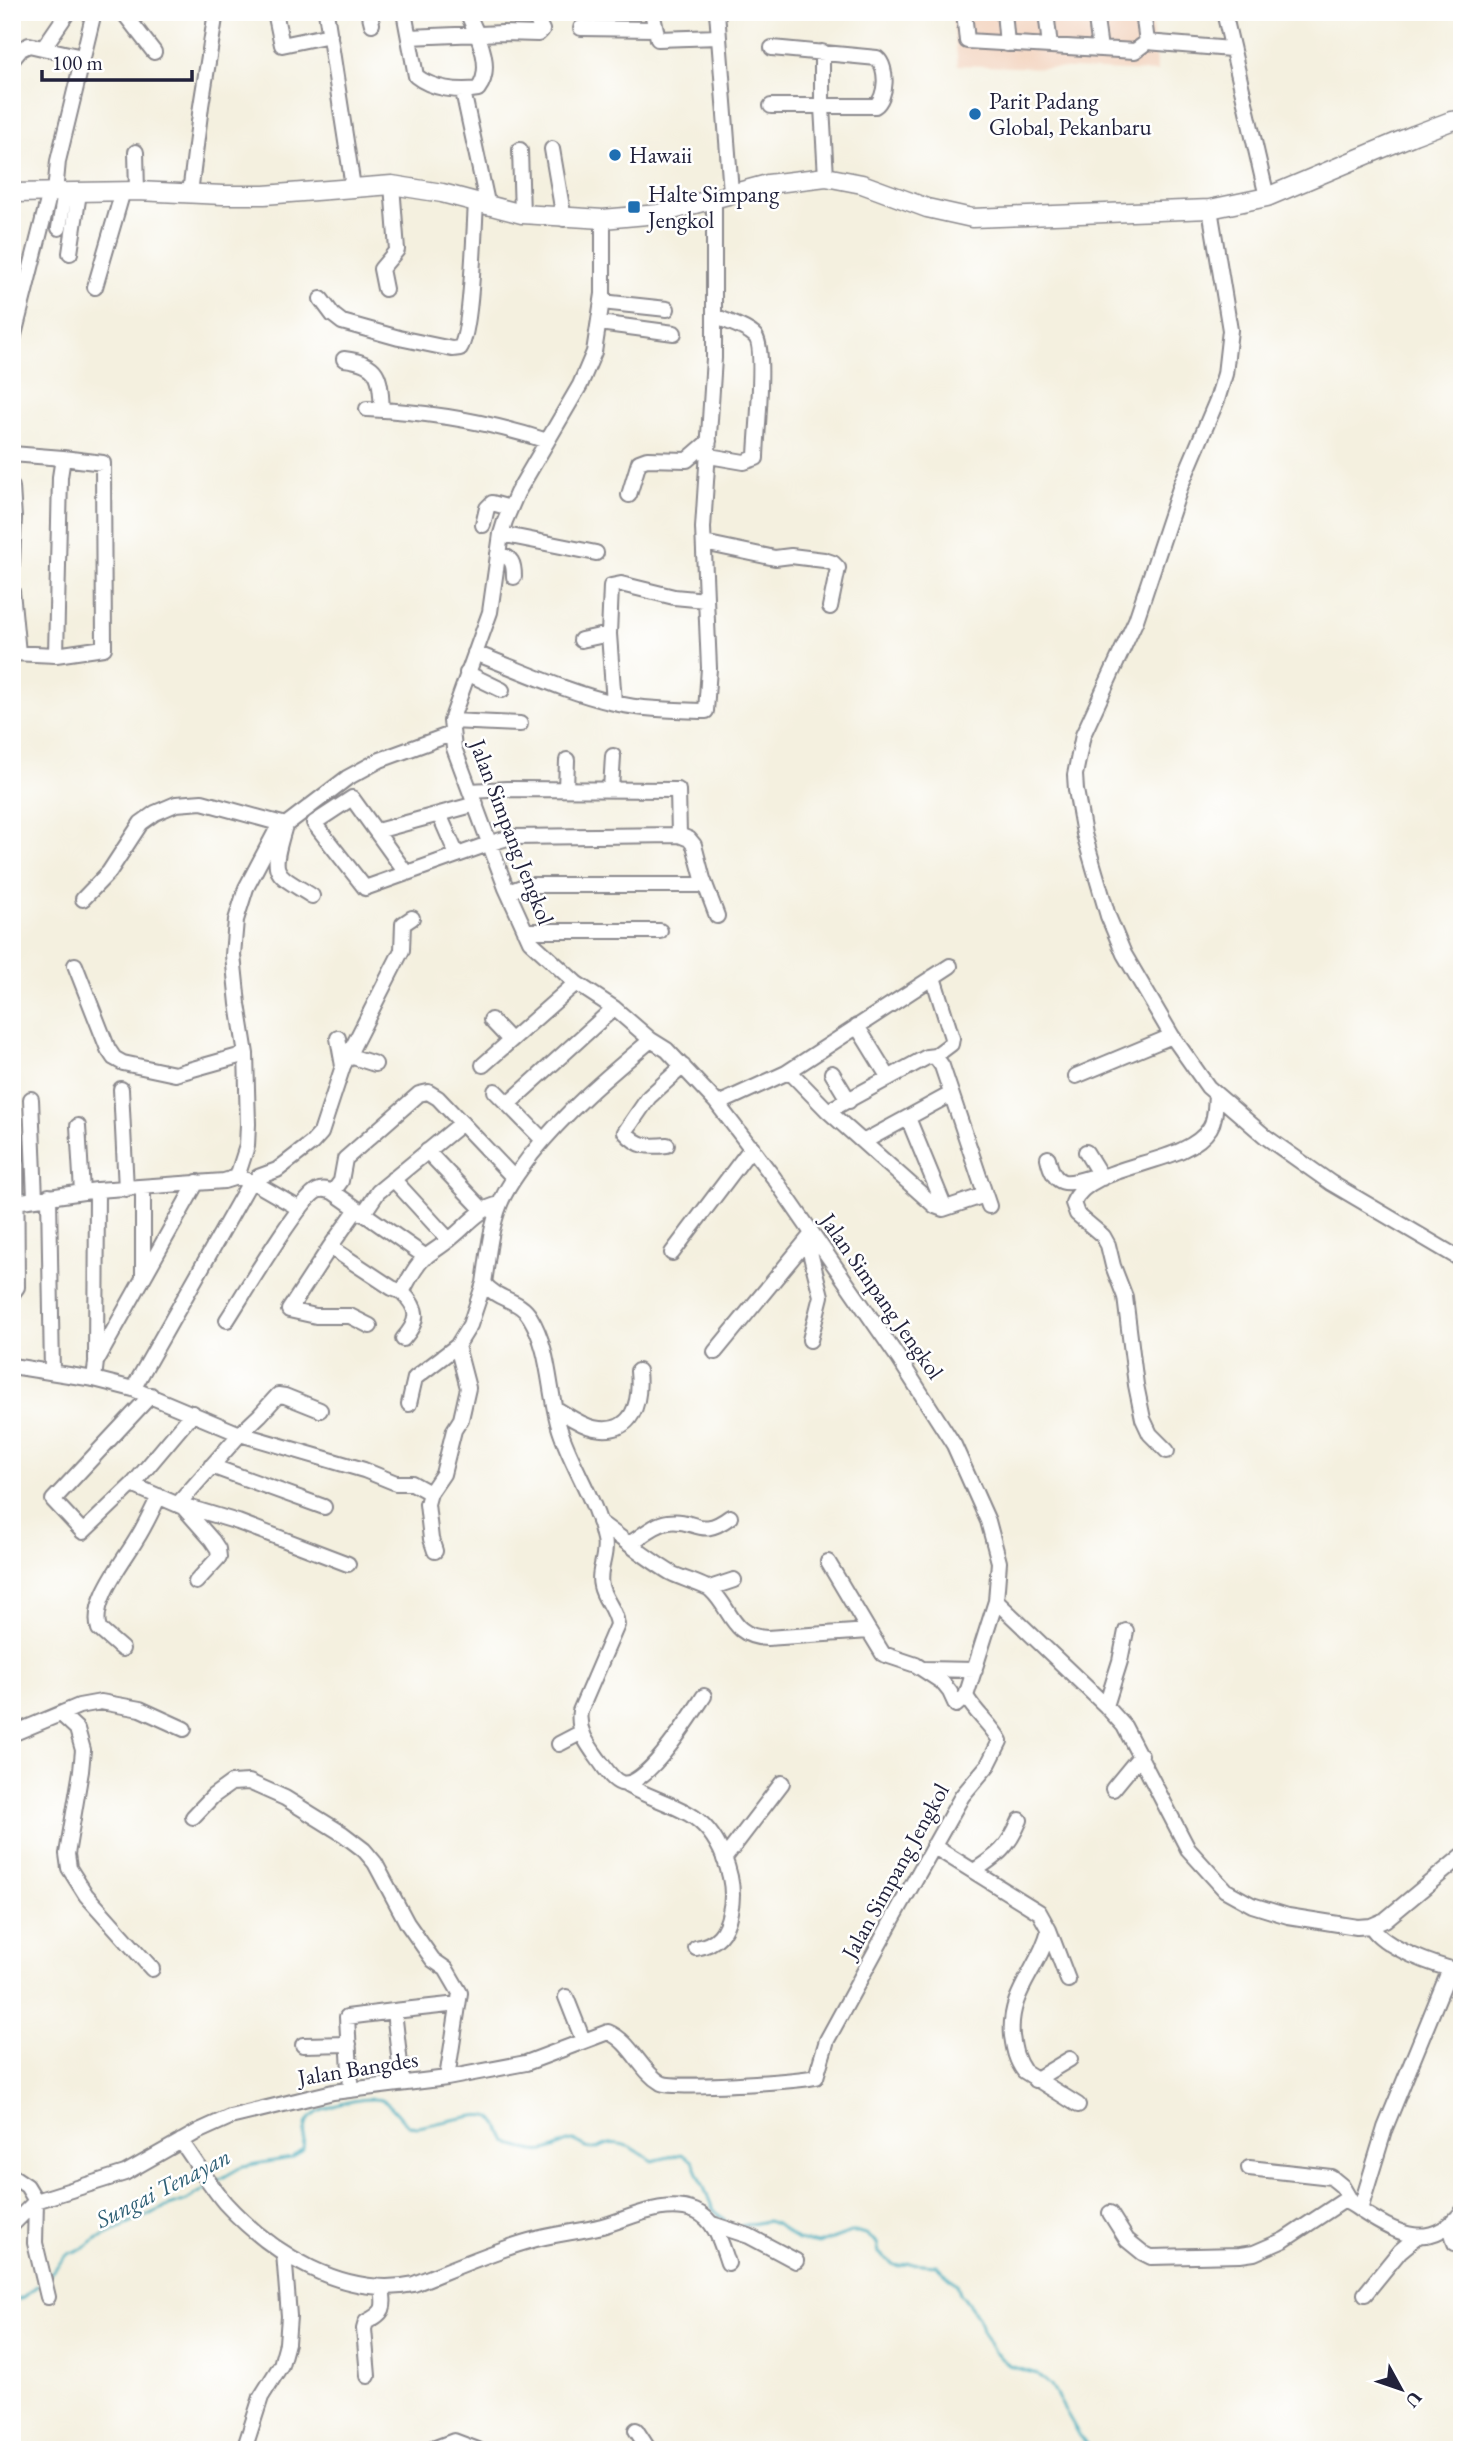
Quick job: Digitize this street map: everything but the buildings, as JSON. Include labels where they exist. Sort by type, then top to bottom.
[{"type":"main road","points":[[12,193],[130,191],[264,195],[392,185],[442,193],[522,214],[564,219],[604,219],[658,214],[785,181],[826,177],[862,184],[927,208],[972,218],[1210,209],[1267,197],[1414,135],[1451,121],[1462,120]]},
{"type":"street","points":[[44,47],[68,12]]},
{"type":"street","points":[[70,253],[58,161],[94,12]]},
{"type":"street","points":[[123,12],[154,52]]},
{"type":"street","points":[[190,193],[216,12]]},
{"type":"street","points":[[275,12],[282,45],[330,35]]},
{"type":"street","points":[[327,12],[353,187]]},
{"type":"street","points":[[404,12],[416,76],[426,82],[463,91],[478,89],[485,77],[485,62],[467,12]]},
{"type":"street","points":[[409,37],[540,34],[542,30],[533,12]]},
{"type":"street","points":[[652,12],[658,39],[718,37]]},
{"type":"street","points":[[475,653],[614,703],[654,710],[706,710],[709,668],[704,543],[723,195],[717,12]]},
{"type":"street","points":[[964,12],[967,41],[1135,51],[1147,43],[1231,49]]},
{"type":"street","points":[[1004,12],[1007,44]]},
{"type":"street","points":[[1046,12],[1050,46]]},
{"type":"street","points":[[1095,12],[1100,49]]},
{"type":"street","points":[[1143,12],[1147,43]]},
{"type":"street","points":[[1224,12],[1267,197]]},
{"type":"street","points":[[582,28],[656,29]]},
{"type":"street","points":[[12,60],[24,47],[44,47],[82,57]]},
{"type":"street","points":[[771,106],[878,105],[883,95],[881,60],[877,58],[772,48]]},
{"type":"street","points":[[822,52],[826,177]]},
{"type":"street","points":[[321,299],[335,317],[347,324],[399,338],[452,349],[460,348],[468,319],[482,205],[463,91]]},
{"type":"street","points":[[552,149],[564,219]]},
{"type":"street","points":[[520,150],[522,214]]},
{"type":"street","points":[[95,287],[130,191],[136,152]]},
{"type":"street","points":[[386,289],[381,269],[397,250],[392,185]]},
{"type":"street","points":[[59,228],[62,193]]},
{"type":"street","points":[[13,340],[62,193]]},
{"type":"street","points":[[1210,209],[1230,330],[1225,374],[1217,400],[1181,485],[1136,620],[1083,735],[1075,775],[1084,834],[1108,916],[1125,954],[1172,1036],[1216,1095],[1266,1137],[1331,1183],[1385,1217],[1462,1259]]},
{"type":"street","name":"Jalan Simpang Jengkol","points":[[447,2078],[526,2063],[608,2032],[617,2035],[663,2084],[705,2086],[816,2077],[827,2040],[933,1846],[962,1796],[988,1765],[1000,1741],[993,1729],[973,1710],[966,1696],[996,1601],[999,1569],[996,1548],[974,1486],[954,1445],[906,1369],[810,1237],[752,1147],[718,1104],[667,1050],[614,1008],[576,984],[530,941],[508,892],[454,748],[451,728],[467,673],[491,612],[501,534],[510,508],[590,364],[594,352],[602,302],[604,219]]},
{"type":"street","points":[[602,302],[667,309]]},
{"type":"street","points":[[629,495],[641,460],[687,460],[709,449],[744,462],[756,458],[760,346],[755,335],[715,316]]},
{"type":"street","points":[[599,323],[674,333]]},
{"type":"street","points":[[344,359],[361,362],[375,370],[381,386],[375,410],[455,416],[500,426],[547,442]]},
{"type":"street","points":[[12,454],[103,463],[104,648],[56,655],[15,653],[12,591]]},
{"type":"street","points":[[56,655],[63,457]]},
{"type":"street","points":[[687,460],[707,474]]},
{"type":"street","points":[[12,487],[12,564]]},
{"type":"street","points":[[483,525],[486,508],[492,503],[510,508]]},
{"type":"street","points":[[501,534],[596,553]]},
{"type":"street","points":[[704,543],[775,558],[791,556],[824,560],[836,566],[839,574],[830,607]]},
{"type":"street","points":[[498,554],[513,561],[514,577]]},
{"type":"street","points":[[614,703],[609,634],[609,591],[613,584],[628,585],[674,597],[706,600]]},
{"type":"street","points":[[581,640],[609,634]]},
{"type":"street","points":[[467,673],[502,690]]},
{"type":"street","points":[[133,1388],[247,1180],[246,1054],[233,955],[236,920],[246,888],[275,833],[347,778],[451,728],[520,724]]},
{"type":"street","points":[[611,789],[613,756]]},
{"type":"street","points":[[566,789],[567,760]]},
{"type":"street","points":[[377,831],[439,814],[473,798],[566,789],[611,789],[678,790],[679,835]]},
{"type":"street","points":[[406,873],[352,799],[314,823],[365,888],[511,837],[679,835],[690,839],[694,845],[717,916]]},
{"type":"street","points":[[83,899],[109,872],[141,823],[155,813],[176,804],[202,802],[286,825]]},
{"type":"street","points":[[439,814],[457,855]]},
{"type":"street","points":[[286,825],[275,860],[279,874],[312,896]]},
{"type":"street","points":[[508,892],[527,885],[705,885]]},
{"type":"street","points":[[15,1202],[89,1191],[247,1180],[277,1170],[293,1159],[321,1133],[347,1061],[402,950],[403,924],[412,918]]},
{"type":"street","points":[[524,931],[660,931]]},
{"type":"street","points":[[75,965],[108,1049],[114,1058],[122,1063],[175,1074],[246,1054]]},
{"type":"street","points":[[718,1104],[786,1073],[950,966]]},
{"type":"street","points":[[828,1111],[927,1057],[935,1056],[951,1044],[953,1038],[933,977]]},
{"type":"street","points":[[483,1065],[576,984]]},
{"type":"street","points":[[508,1104],[614,1008]]},
{"type":"street","points":[[491,1020],[510,1040]]},
{"type":"street","points":[[857,1026],[889,1078]]},
{"type":"street","points":[[1076,1076],[1172,1036]]},
{"type":"street","points":[[338,1038],[347,1061]]},
{"type":"street","points":[[409,1404],[415,1378],[457,1346],[470,1325],[484,1283],[490,1236],[500,1204],[514,1178],[543,1140],[579,1101],[651,1040]]},
{"type":"street","points":[[786,1073],[793,1075],[828,1111],[937,1208],[987,1201],[940,1062],[935,1056]]},
{"type":"street","points":[[347,1061],[375,1064]]},
{"type":"street","points":[[667,1145],[641,1146],[625,1132],[649,1097],[683,1066]]},
{"type":"street","points":[[832,1073],[849,1101]]},
{"type":"street","points":[[121,1089],[127,1189]]},
{"type":"street","points":[[495,1091],[543,1140]]},
{"type":"street","points":[[333,1192],[341,1181],[345,1159],[419,1094],[428,1092],[438,1098],[514,1178]]},
{"type":"street","points":[[863,1142],[951,1094]]},
{"type":"street","points":[[1048,1158],[1052,1174],[1059,1181],[1068,1182],[1101,1176],[1195,1143],[1211,1127],[1216,1095]]},
{"type":"street","points":[[30,1099],[42,1198],[52,1372]]},
{"type":"street","points":[[908,1118],[945,1208]]},
{"type":"street","points":[[370,1326],[350,1316],[316,1316],[289,1310],[330,1247],[360,1211],[378,1192],[462,1123]]},
{"type":"street","points":[[78,1126],[89,1191],[96,1362],[94,1379]]},
{"type":"street","points":[[12,1138],[16,1138],[13,1179],[17,1287],[12,1295]]},
{"type":"street","points":[[673,1253],[752,1147]]},
{"type":"street","points":[[427,1151],[484,1210]]},
{"type":"street","points":[[1086,1152],[1101,1176]]},
{"type":"street","points":[[1101,1176],[1081,1191],[1073,1205],[1077,1214],[1103,1236],[1108,1245],[1125,1297],[1143,1419],[1150,1434],[1167,1451]]},
{"type":"street","points":[[247,1180],[300,1209]]},
{"type":"street","points":[[393,1180],[449,1240]]},
{"type":"street","points":[[96,1362],[197,1182]]},
{"type":"street","points":[[143,1187],[143,1278]]},
{"type":"street","points":[[227,1320],[300,1209],[316,1191],[322,1189],[333,1192],[426,1257]]},
{"type":"street","points":[[402,1292],[426,1257],[484,1210],[500,1204]]},
{"type":"street","points":[[810,1237],[821,1296],[810,1340]]},
{"type":"street","points":[[715,1352],[810,1237]]},
{"type":"street","points":[[330,1247],[391,1289],[402,1292],[415,1307],[414,1324],[403,1339]]},
{"type":"street","points":[[484,1283],[491,1292],[524,1308],[537,1329],[564,1440],[599,1522],[606,1548],[600,1584],[615,1613],[617,1625],[580,1712],[582,1732],[606,1769],[618,1782],[696,1819],[711,1836],[732,1880],[733,1889],[726,1927],[716,1941],[696,1948]]},
{"type":"street","points":[[435,1551],[428,1523],[427,1504],[430,1493],[443,1474],[454,1430],[461,1419],[467,1397],[467,1381],[457,1346]]},
{"type":"street","points":[[12,1366],[133,1388],[240,1434],[364,1470],[396,1483],[412,1483],[430,1493]]},
{"type":"street","points":[[555,1408],[586,1426],[605,1429],[618,1425],[631,1416],[638,1405],[638,1370]]},
{"type":"street","points":[[151,1395],[53,1500],[83,1532],[134,1483],[193,1413]]},
{"type":"street","points":[[178,1504],[278,1395],[320,1410]]},
{"type":"street","points":[[211,1466],[324,1507]]},
{"type":"street","points":[[134,1483],[140,1489],[178,1504],[237,1522],[348,1564]]},
{"type":"street","points":[[122,1649],[99,1629],[98,1612],[114,1575],[144,1528],[159,1496]]},
{"type":"street","points":[[178,1504],[201,1525],[219,1552],[218,1558],[196,1582]]},
{"type":"street","points":[[629,1544],[668,1522],[706,1529],[715,1527],[730,1517]]},
{"type":"street","points":[[599,1522],[687,1581],[710,1588],[734,1580]]},
{"type":"street","points":[[828,1562],[883,1654],[924,1669],[942,1682],[956,1705],[966,1696]]},
{"type":"street","points":[[710,1588],[737,1625],[758,1638],[869,1632]]},
{"type":"street","points":[[996,1601],[1106,1706],[1124,1727],[1188,1849],[1225,1890],[1240,1899],[1274,1913],[1357,1927],[1371,1926],[1385,1920],[1462,1856]]},
{"type":"street","points":[[1106,1706],[1126,1631]]},
{"type":"street","points":[[924,1669],[975,1670]]},
{"type":"street","points":[[625,1784],[647,1772],[670,1745],[704,1696]]},
{"type":"street","points":[[12,1734],[79,1706],[101,1702],[140,1709],[184,1729]]},
{"type":"street","points":[[62,1715],[80,1734],[83,1750],[66,1854],[69,1868],[86,1895],[152,1969]]},
{"type":"street","points":[[559,1744],[582,1732]]},
{"type":"street","points":[[1113,1789],[1141,1755]]},
{"type":"street","name":"Jalan Bangdes","points":[[12,2225],[36,2201],[125,2173],[213,2125],[249,2111],[351,2089],[447,2078],[460,1993],[446,1969],[425,1950],[388,1892],[375,1863],[354,1842],[285,1798],[242,1781],[223,1788],[193,1816]]},
{"type":"street","points":[[724,1859],[782,1783]]},
{"type":"street","points":[[974,1871],[1002,1852],[1020,1820]]},
{"type":"street","points":[[933,1846],[1039,1912],[1049,1930],[1068,1980]]},
{"type":"street","points":[[1356,2206],[1388,2118],[1456,1970],[1390,1944],[1375,1933],[1371,1926]]},
{"type":"street","points":[[1049,1930],[1041,1954],[1015,2001],[1011,2022],[1016,2058],[1024,2071],[1035,2080],[1078,2105]]},
{"type":"street","points":[[566,1997],[583,2040]]},
{"type":"street","points":[[351,2089],[347,2017],[458,2004]]},
{"type":"street","points":[[394,2011],[402,2082]]},
{"type":"street","points":[[303,2045],[349,2044]]},
{"type":"street","points":[[1035,2080],[1070,2059]]},
{"type":"street","points":[[181,2141],[223,2200],[284,2253],[311,2269],[338,2280],[396,2288],[554,2234],[587,2230],[656,2210],[686,2208],[701,2214],[712,2224],[749,2236],[796,2261]]},
{"type":"street","points":[[1249,2168],[1331,2177],[1342,2186],[1356,2206]]},
{"type":"street","points":[[12,2176],[27,2186],[36,2201],[35,2243],[48,2297]]},
{"type":"street","points":[[1110,2213],[1127,2240],[1143,2253],[1152,2256],[1240,2255],[1270,2248],[1343,2201],[1396,2229],[1418,2236],[1436,2235],[1450,2226],[1462,2212]]},
{"type":"street","points":[[712,2224],[728,2263]]},
{"type":"street","points":[[1450,2226],[1455,2243],[1462,2246]]},
{"type":"street","points":[[1365,2294],[1400,2251],[1418,2236]]},
{"type":"street","points":[[244,2450],[261,2397],[281,2365],[287,2343],[289,2316],[284,2253]]},
{"type":"street","points":[[368,2376],[364,2329],[366,2322],[377,2318],[381,2313],[384,2300],[382,2287]]},
{"type":"street","points":[[636,2430],[649,2450]]},
{"type":"street","points":[[430,2450],[454,2441],[478,2450]]},
{"type":"shaded area","points":[[952,12],[1150,12],[1157,72],[958,65]]},
{"type":"waterway","name":"Sungai Tenayan","points":[[217,2181],[243,2166],[292,2158],[303,2149],[306,2125],[312,2117],[341,2104],[374,2099],[386,2102],[407,2124],[418,2127],[477,2116],[491,2117],[508,2142],[534,2151],[547,2151],[574,2141],[594,2149],[609,2144],[621,2144],[652,2161],[682,2154],[693,2161],[713,2209],[725,2221]]},
{"type":"waterway","name":"Sungai Tenayan","points":[[48,2276],[68,2254],[163,2208],[187,2200],[208,2187]]},
{"type":"waterway","name":"Sungai Tenayan","points":[[741,2226],[767,2221],[776,2224],[797,2240],[818,2244],[858,2232],[866,2234],[877,2243],[879,2253],[894,2265],[936,2265],[957,2284],[960,2293],[979,2318],[994,2352],[1010,2366],[1037,2374],[1051,2386],[1081,2438],[1095,2450]]},
{"type":"waterway","name":"Sungai Tenayan","points":[[12,2302],[23,2298],[38,2285]]},
{"type":"place","name":"Parit Padang Global, Pekanbaru","points":[[975,114]]},
{"type":"place","name":"Hawaii","points":[[615,155]]},
{"type":"place","name":"Halte Simpang Jengkol","points":[[634,207]]}]
